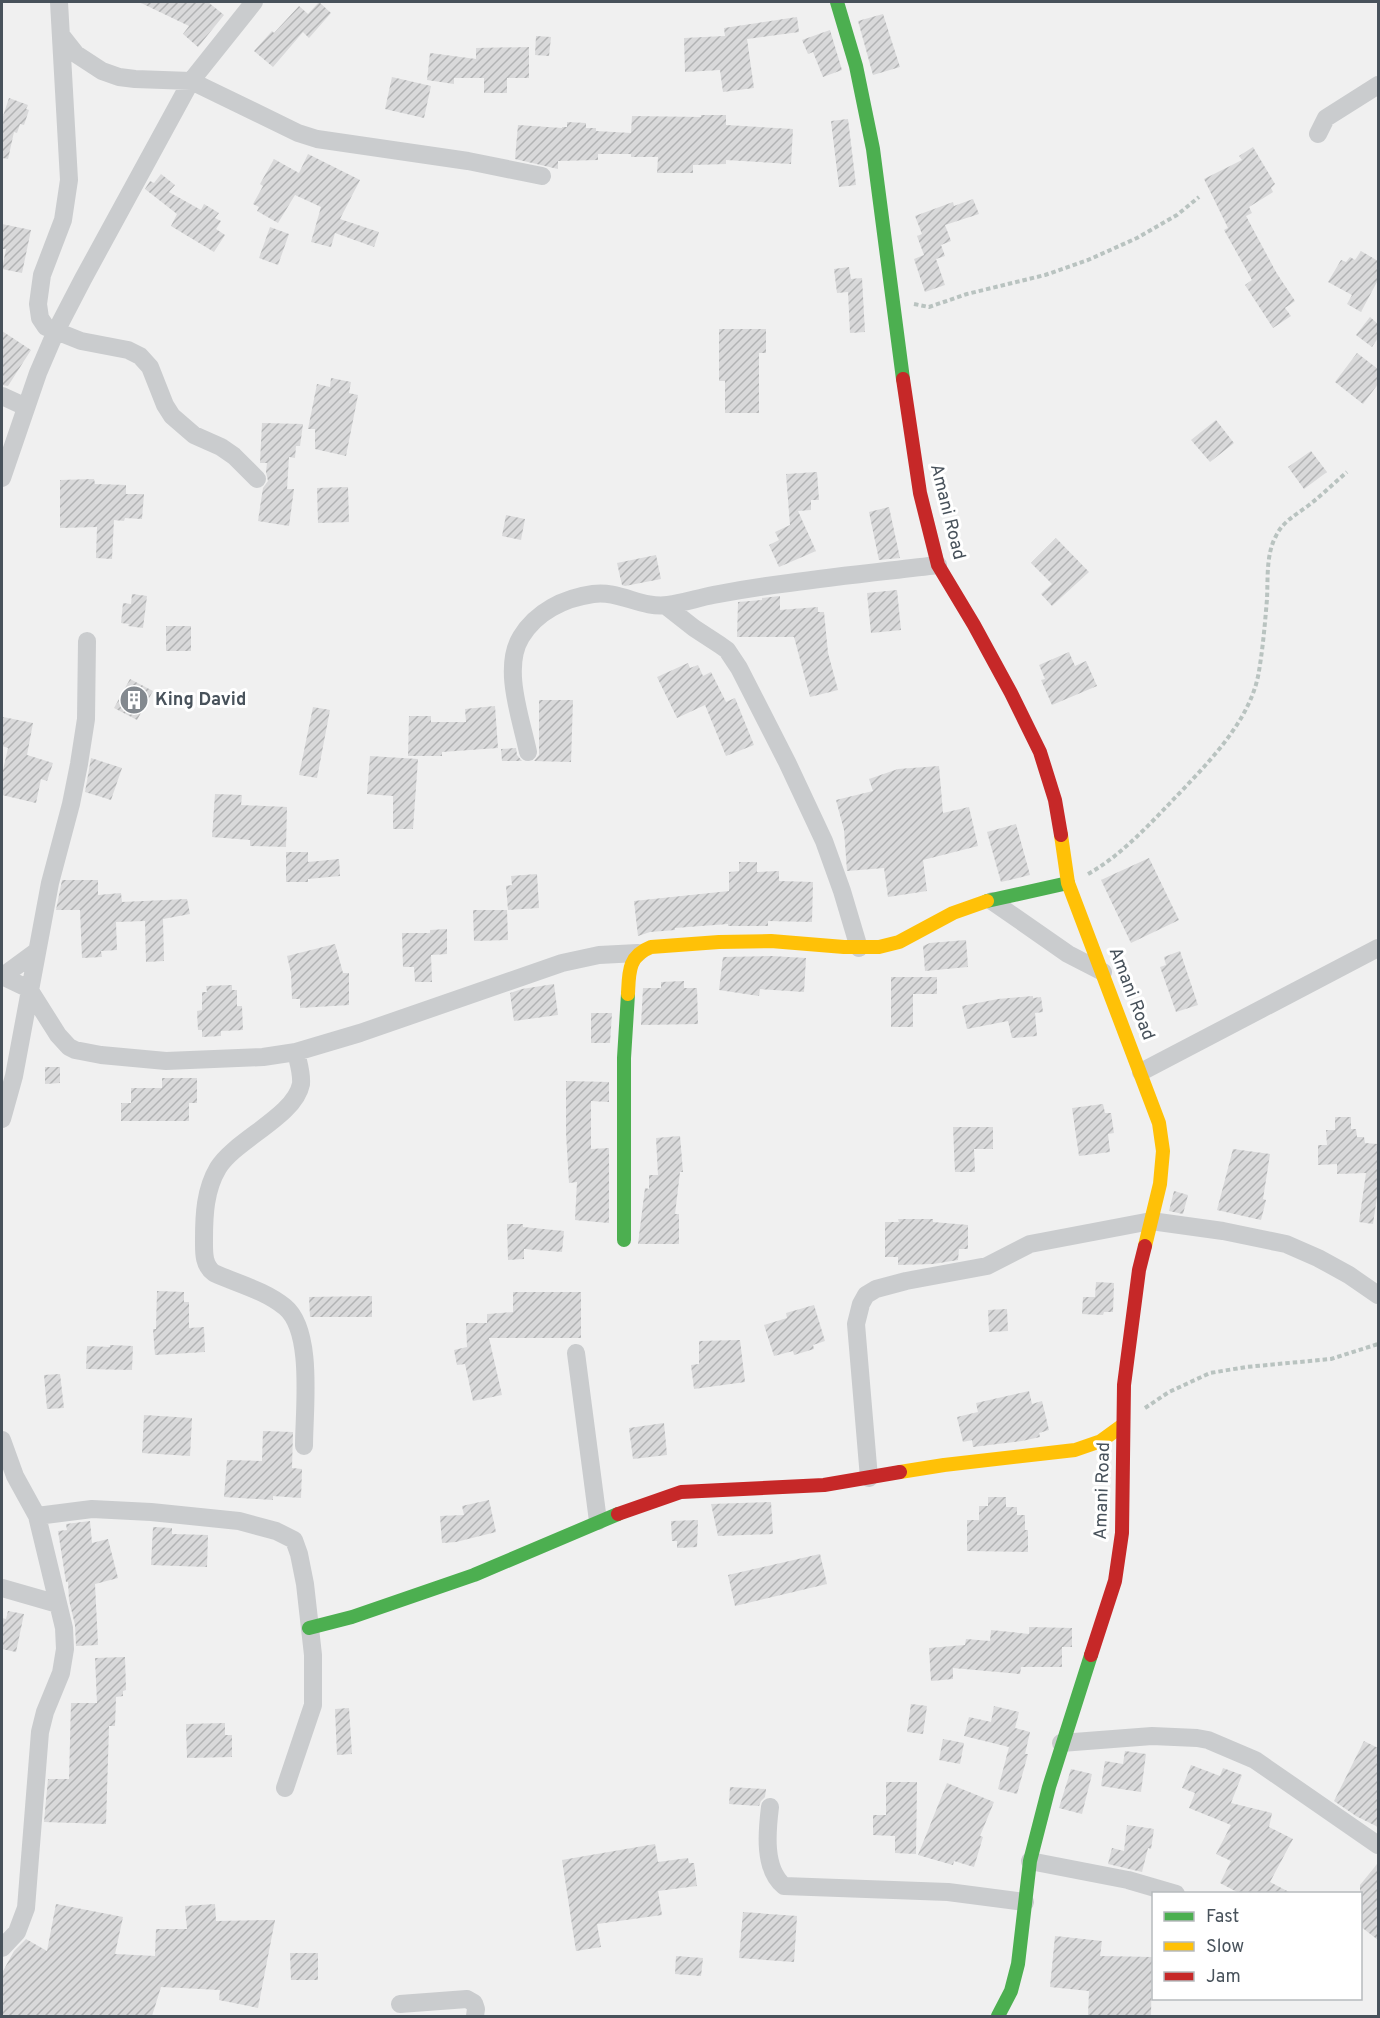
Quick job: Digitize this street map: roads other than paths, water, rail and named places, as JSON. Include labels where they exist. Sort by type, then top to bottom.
[{"type":"street","points":[[58,2],[69,180],[63,220],[42,275],[38,303],[40,318],[46,327],[81,341],[128,350],[140,356],[150,367],[165,405],[172,416],[194,435],[221,447],[234,456],[257,479]]},
{"type":"street","points":[[2,478],[26,407],[56,331],[191,81],[254,2]]},
{"type":"street","name":"Amani Road","points":[[837,2],[856,66],[873,149],[920,494],[938,565],[974,625],[1040,752],[1055,800],[1068,883],[1141,1072],[1159,1123],[1163,1151],[1160,1184],[1139,1270],[1124,1385],[1122,1533],[1115,1581],[1061,1743],[1030,1861],[1018,1964],[1011,1991],[998,2016]]},
{"type":"street","points":[[61,35],[76,54],[90,65],[119,77],[191,81],[298,133],[317,139],[468,161],[542,176]]},
{"type":"street","points":[[1318,134],[1326,118],[1378,85]]},
{"type":"street","points":[[2,396],[26,407]]},
{"type":"street","points":[[528,752],[512,673],[514,652],[522,636],[534,621],[552,607],[593,593],[612,594],[638,603],[666,606],[714,595],[789,583],[938,565]]},
{"type":"street","points":[[666,606],[727,650],[739,668],[788,762],[824,841],[859,948]]},
{"type":"street","points":[[2,1119],[12,1082],[53,870],[71,804],[86,719],[87,641]]},
{"type":"street","points":[[38,951],[2,976],[29,989],[62,1041],[69,1047],[83,1052],[166,1061],[263,1057],[296,1052],[387,1024],[562,963],[599,954],[638,953],[651,947],[752,940],[790,941],[859,948],[892,945],[952,913],[1068,883]]},
{"type":"street","points":[[992,902],[1068,954],[1103,972]]},
{"type":"street","points":[[1141,1072],[1378,948]]},
{"type":"street","points":[[624,1240],[624,1058],[629,971],[638,953]]},
{"type":"street","points":[[296,1052],[301,1078],[298,1091],[286,1108],[229,1156],[217,1171],[206,1199],[204,1256],[214,1273],[276,1300],[292,1313],[296,1320],[304,1348],[304,1446]]},
{"type":"street","points":[[869,1478],[856,1324],[866,1295],[876,1289],[987,1266],[1030,1244],[1151,1221],[1223,1231],[1286,1244],[1349,1275],[1378,1295]]},
{"type":"street","points":[[576,1353],[598,1521]]},
{"type":"street","points":[[309,1628],[352,1617],[474,1575],[598,1521],[681,1492],[824,1485],[944,1465],[1075,1450],[1109,1438],[1123,1425]]},
{"type":"street","points":[[2,1440],[15,1476],[37,1516],[49,1558],[64,1628],[65,1649],[61,1673],[45,1712],[40,1732],[26,1908],[17,1932],[2,1948]]},
{"type":"street","points":[[37,1516],[92,1509],[151,1512],[239,1521],[276,1531],[294,1540],[305,1584],[313,1655],[313,1704],[285,1788]]},
{"type":"street","points":[[2,1588],[58,1604]]},
{"type":"street","points":[[1061,1743],[1152,1736],[1197,1737],[1208,1740],[1255,1760],[1378,1845]]},
{"type":"street","points":[[770,1807],[768,1846],[774,1874],[784,1886],[948,1892],[1025,1902]]},
{"type":"street","points":[[1030,1861],[1128,1880],[1172,1892]]},
{"type":"street","points":[[400,2004],[467,1999],[474,2003],[475,2016]]},
{"type":"place","name":"King David","points":[[134,700]]}]
